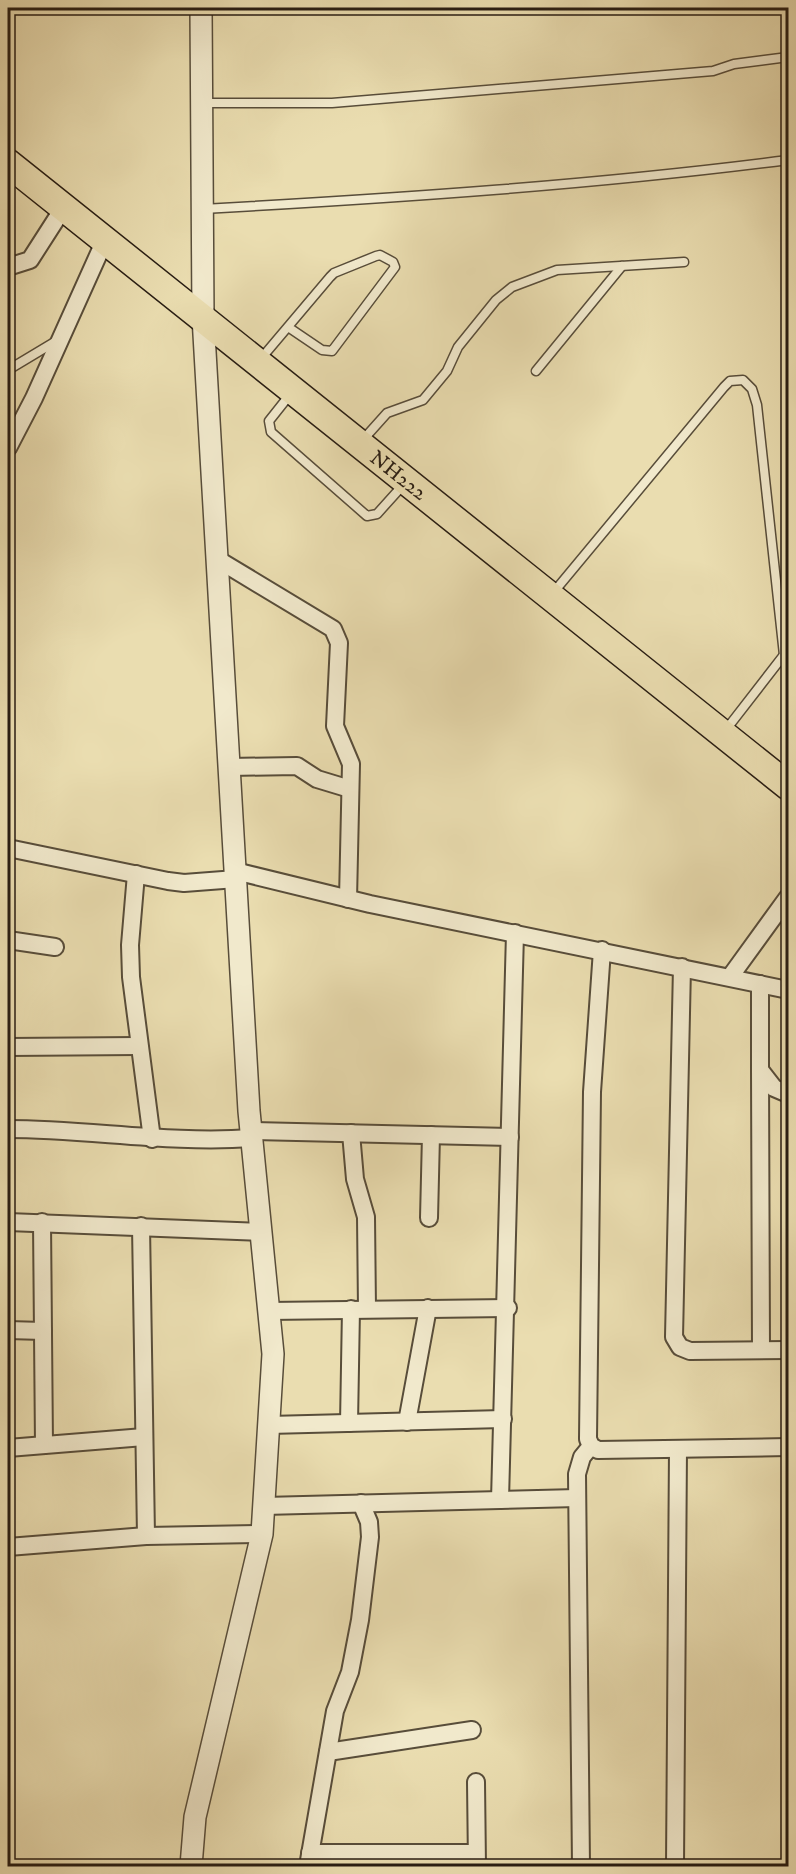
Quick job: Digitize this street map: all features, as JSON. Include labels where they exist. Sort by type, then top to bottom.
[{"type":"main road","name":"NH222","points":[[8,163],[203,316],[789,786]]},
{"type":"street","points":[[190,1866],[195,1817],[262,1534],[273,1354],[251,1135],[203,316],[201,8]]},
{"type":"street","points":[[8,267],[30,260],[37,253],[64,207]]},
{"type":"street","points":[[8,448],[34,398],[105,240]]},
{"type":"street","points":[[217,559],[333,629],[337,634],[339,643],[335,726],[351,764],[348,899]]},
{"type":"street","points":[[229,767],[297,766],[317,779],[350,789]]},
{"type":"street","points":[[8,848],[184,883],[235,875],[789,990]]},
{"type":"street","points":[[136,874],[130,945],[138,1046],[152,1139]]},
{"type":"street","points":[[730,977],[789,897]]},
{"type":"street","points":[[500,1500],[508,1308],[515,933]]},
{"type":"street","points":[[8,940],[55,947]]},
{"type":"street","points":[[602,950],[592,1092],[588,1439],[591,1446],[598,1450],[789,1448]]},
{"type":"street","points":[[682,967],[674,1337],[680,1347],[690,1351],[789,1350]]},
{"type":"street","points":[[760,984],[761,1350]]},
{"type":"street","points":[[8,1047],[138,1046]]},
{"type":"street","points":[[760,1070],[774,1088],[789,1094]]},
{"type":"street","points":[[8,1129],[209,1141],[251,1135],[351,1133],[510,1137]]},
{"type":"street","points":[[349,1423],[366,1217],[354,1173],[351,1133]]},
{"type":"street","points":[[429,1218],[431,1135]]},
{"type":"street","points":[[8,1222],[261,1232]]},
{"type":"street","points":[[42,1222],[44,1445]]},
{"type":"street","points":[[141,1226],[146,1536]]},
{"type":"street","points":[[407,1422],[428,1308]]},
{"type":"street","points":[[269,1311],[508,1308]]},
{"type":"street","points":[[8,1330],[43,1331]]},
{"type":"street","points":[[269,1425],[503,1419]]},
{"type":"street","points":[[8,1448],[144,1437]]},
{"type":"street","points":[[581,1866],[577,1498],[579,1464],[591,1446]]},
{"type":"street","points":[[675,1866],[678,1449]]},
{"type":"street","points":[[264,1506],[577,1498]]},
{"type":"street","points":[[361,1503],[369,1522],[370,1538],[360,1620],[348,1678],[335,1711],[309,1860],[477,1860],[476,1782]]},
{"type":"street","points":[[8,1547],[146,1536],[262,1534]]},
{"type":"street","points":[[328,1752],[472,1730]]},
{"type":"lane","points":[[202,103],[344,102],[712,71],[734,64],[789,57]]},
{"type":"lane","points":[[202,209],[408,197],[673,175],[789,160]]},
{"type":"lane","points":[[259,361],[334,273],[381,255],[393,262],[395,267],[332,351],[322,350],[288,327]]},
{"type":"lane","points":[[360,443],[387,412],[423,400],[447,371],[458,347],[496,300],[512,287],[548,272],[684,262]]},
{"type":"lane","points":[[537,371],[622,266]]},
{"type":"lane","points":[[8,369],[61,338]]},
{"type":"lane","points":[[551,596],[724,387],[730,381],[743,380],[752,389],[757,405],[786,652],[722,733]]},
{"type":"lane","points":[[294,390],[269,420],[271,432],[367,516],[377,514],[407,480]]}]
